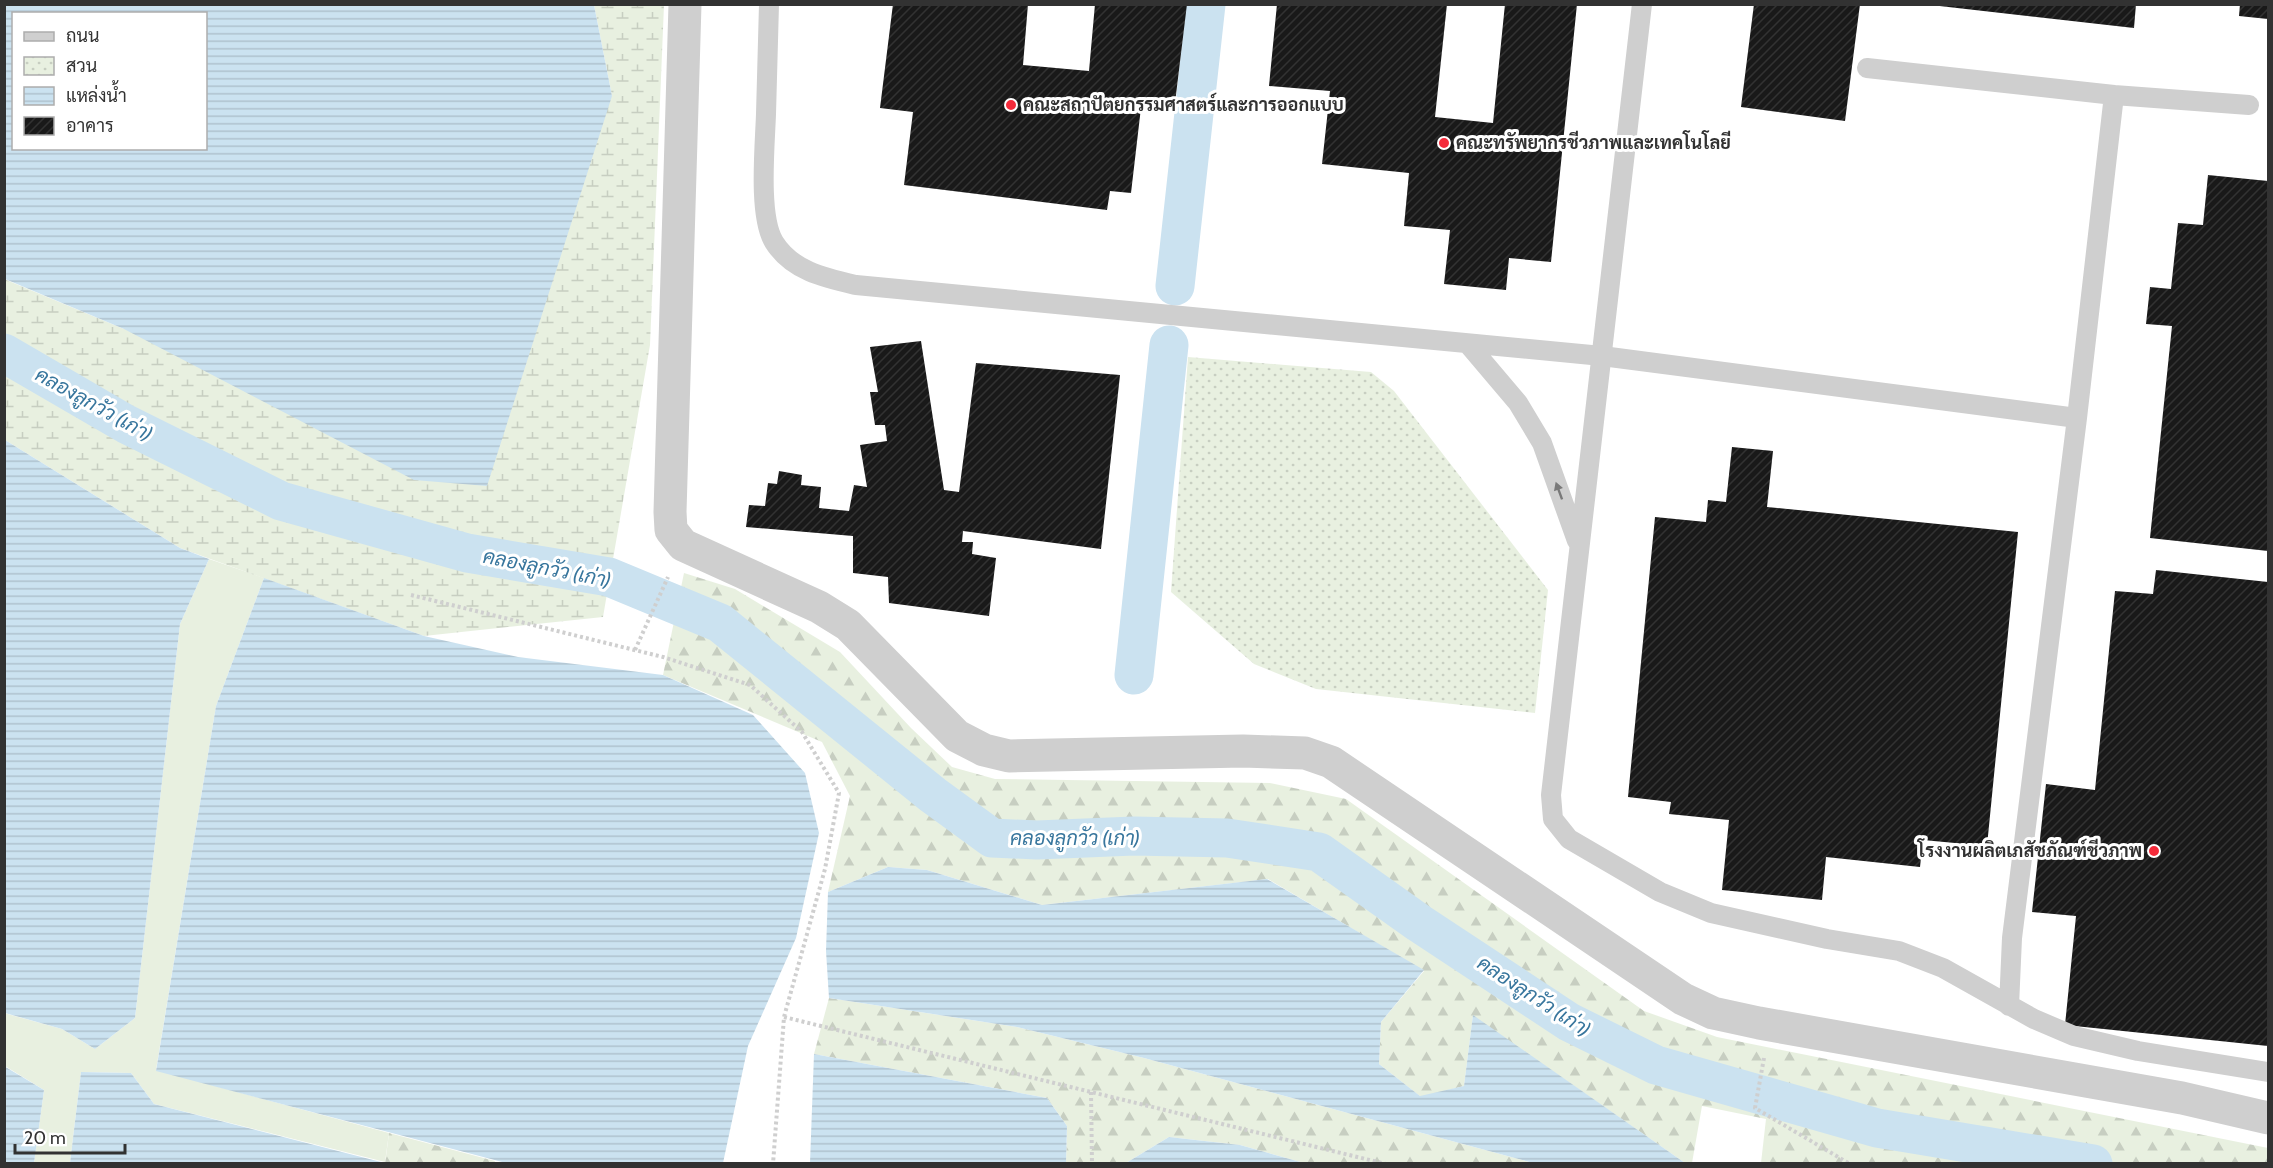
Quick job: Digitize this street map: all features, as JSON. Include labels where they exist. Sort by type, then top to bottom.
[{"type":"street","points":[[685,4],[670,512],[671,530],[683,545],[819,607],[848,625],[957,736],[984,750],[1009,756],[1243,751],[1305,753],[1331,762],[1683,999],[1713,1013],[2182,1098],[2268,1118]]},
{"type":"lane","points":[[769,4],[763,182],[766,215],[773,241],[795,265],[819,276],[856,285],[1602,356],[2077,418]]},
{"type":"lane","points":[[1642,4],[1551,795],[1553,819],[1569,839],[1660,892],[1711,913],[1827,939],[1899,951],[1943,968],[2034,1019],[2074,1036],[2138,1051],[2268,1072]]},
{"type":"lane","points":[[1867,68],[2114,94],[2249,105]]},
{"type":"lane","points":[[2009,1006],[2012,938],[2077,418],[2114,94]]},
{"type":"lane","points":[[1468,344],[1518,403],[1542,443],[1579,546]]},
{"type":"path","points":[[635,649],[673,568]]},
{"type":"path","points":[[411,595],[635,649],[750,685],[802,732],[839,793],[825,869],[784,1017],[773,1164]]},
{"type":"path","points":[[784,1017],[1386,1164]]},
{"type":"path","points":[[1770,1025],[1755,1108],[1850,1164]]},
{"type":"path","points":[[1092,1092],[1092,1164]]},
{"type":"green space","points":[[594,5],[664,5],[650,345],[603,617],[424,636],[180,548],[5,440],[4,279],[124,329],[612,96]]},
{"type":"green space","points":[[1188,357],[1371,372],[1394,391],[1548,590],[1535,713],[1316,689],[1254,664],[1171,592]]},
{"type":"green space","points":[[209,559],[264,578],[216,706],[156,1070],[389,1133],[385,1162],[154,1104],[131,1073],[81,1072],[70,1163],[34,1163],[44,1090],[5,1066],[4,1013],[62,1029],[95,1049],[135,1018],[180,624]]},
{"type":"green space","points":[[684,573],[735,589],[840,652],[911,728],[952,767],[995,779],[1270,783],[1346,799],[1644,1011],[1717,1037],[2268,1148],[2268,1163],[1761,1163],[1766,1119],[1702,1106],[1692,1163],[1685,1163],[1473,1016],[1464,1086],[1421,1097],[1379,1064],[1381,1022],[1424,971],[1268,879],[1042,905],[927,870],[888,867],[828,892],[850,796],[822,742],[663,675]]},
{"type":"green space","points":[[829,998],[1017,1027],[1144,1058],[1533,1163],[1304,1163],[1240,1145],[1169,1137],[1126,1163],[1066,1163],[1067,1126],[1047,1098],[814,1054]]},
{"type":"green space","points":[[389,1133],[495,1161],[494,1164],[385,1164]]},
{"type":"water","points":[[4,5],[594,5],[612,96],[487,486],[414,480],[124,329],[5,279]]},
{"type":"water","points":[[5,440],[180,548],[209,559],[180,624],[135,1018],[95,1049],[62,1029],[5,1013]]},
{"type":"water","points":[[264,578],[424,636],[518,657],[663,675],[753,715],[805,773],[819,833],[796,938],[748,1046],[723,1163],[506,1163],[156,1071],[216,706]]},
{"type":"water","points":[[888,867],[927,870],[1042,905],[1267,879],[1424,970],[1381,1022],[1379,1064],[1420,1096],[1464,1086],[1473,1015],[1685,1163],[1533,1163],[1144,1058],[1017,1027],[829,998],[826,951],[828,892]]},
{"type":"water","points":[[814,1054],[1047,1098],[1067,1126],[1066,1163],[810,1163]]},
{"type":"water","points":[[4,1066],[44,1090],[34,1163],[5,1163]]},
{"type":"water","points":[[81,1072],[131,1073],[154,1104],[385,1163],[70,1163]]},
{"type":"water","points":[[1169,1137],[1240,1145],[1304,1163],[1126,1163]]},
{"type":"building","name":"คณะสถาปัตยกรรมศาสตร์และการออกแบบ","points":[[893,4],[1028,4],[1023,65],[1089,71],[1095,4],[1187,4],[1175,103],[1142,99],[1131,193],[1110,191],[1107,210],[904,185],[913,112],[880,108]]},
{"type":"building","name":"คณะทรัพยากรชีวภาพและเทคโนโลยี","points":[[1277,4],[1447,4],[1435,117],[1493,123],[1505,4],[1577,4],[1551,262],[1509,258],[1506,290],[1444,284],[1450,230],[1404,226],[1409,173],[1322,164],[1330,91],[1269,86]]},
{"type":"building","points":[[1754,4],[1860,4],[1845,121],[1741,107]]},
{"type":"building","points":[[1922,4],[2136,4],[2134,28]]},
{"type":"building","points":[[2240,4],[2268,4],[2268,19],[2239,16]]},
{"type":"building","points":[[2208,175],[2268,181],[2268,551],[2150,538],[2172,326],[2146,324],[2150,287],[2171,289],[2178,223],[2203,225]]},
{"type":"building","points":[[921,341],[944,490],[959,492],[976,363],[1120,375],[1101,549],[963,531],[962,542],[973,542],[972,554],[996,558],[989,616],[889,603],[888,577],[853,573],[853,536],[746,527],[749,505],[765,506],[768,483],[777,484],[779,471],[802,475],[801,485],[821,487],[819,508],[849,511],[854,485],[867,487],[860,445],[887,441],[885,425],[875,425],[870,392],[878,392],[870,347]]},
{"type":"building","points":[[1732,447],[1773,451],[1767,507],[2018,532],[1987,846],[1923,840],[1920,867],[1826,857],[1822,900],[1722,890],[1729,820],[1669,814],[1671,802],[1628,797],[1655,517],[1706,522],[1708,500],[1726,502]]},
{"type":"building","name":"โรงงานผลิตเภสัชภัณฑ์ชีวภาพ","points":[[2156,570],[2268,582],[2268,1046],[2065,1025],[2076,916],[2032,912],[2046,784],[2095,790],[2115,591],[2153,594]]},
{"type":"waterway","points":[[1175,286],[1206,4]]},
{"type":"waterway","points":[[1134,675],[1169,345]]},
{"type":"waterway","name":"คลองลูกวัว (เก่า)","points":[[4,353],[126,424],[281,501],[467,553],[609,577],[720,623],[933,795],[992,838],[1037,840],[1134,836],[1227,838],[1319,852],[1419,923],[1569,1022],[1656,1065],[1877,1128],[2093,1164]]},
{"type":"place","name":"คณะสถาปัตยกรรมศาสตร์และการออกแบบ","points":[[1011,105]]},
{"type":"place","name":"คณะทรัพยากรชีวภาพและเทคโนโลยี","points":[[1444,143]]},
{"type":"place","name":"โรงงานผลิตเภสัชภัณฑ์ชีวภาพ","points":[[2154,851]]}]
